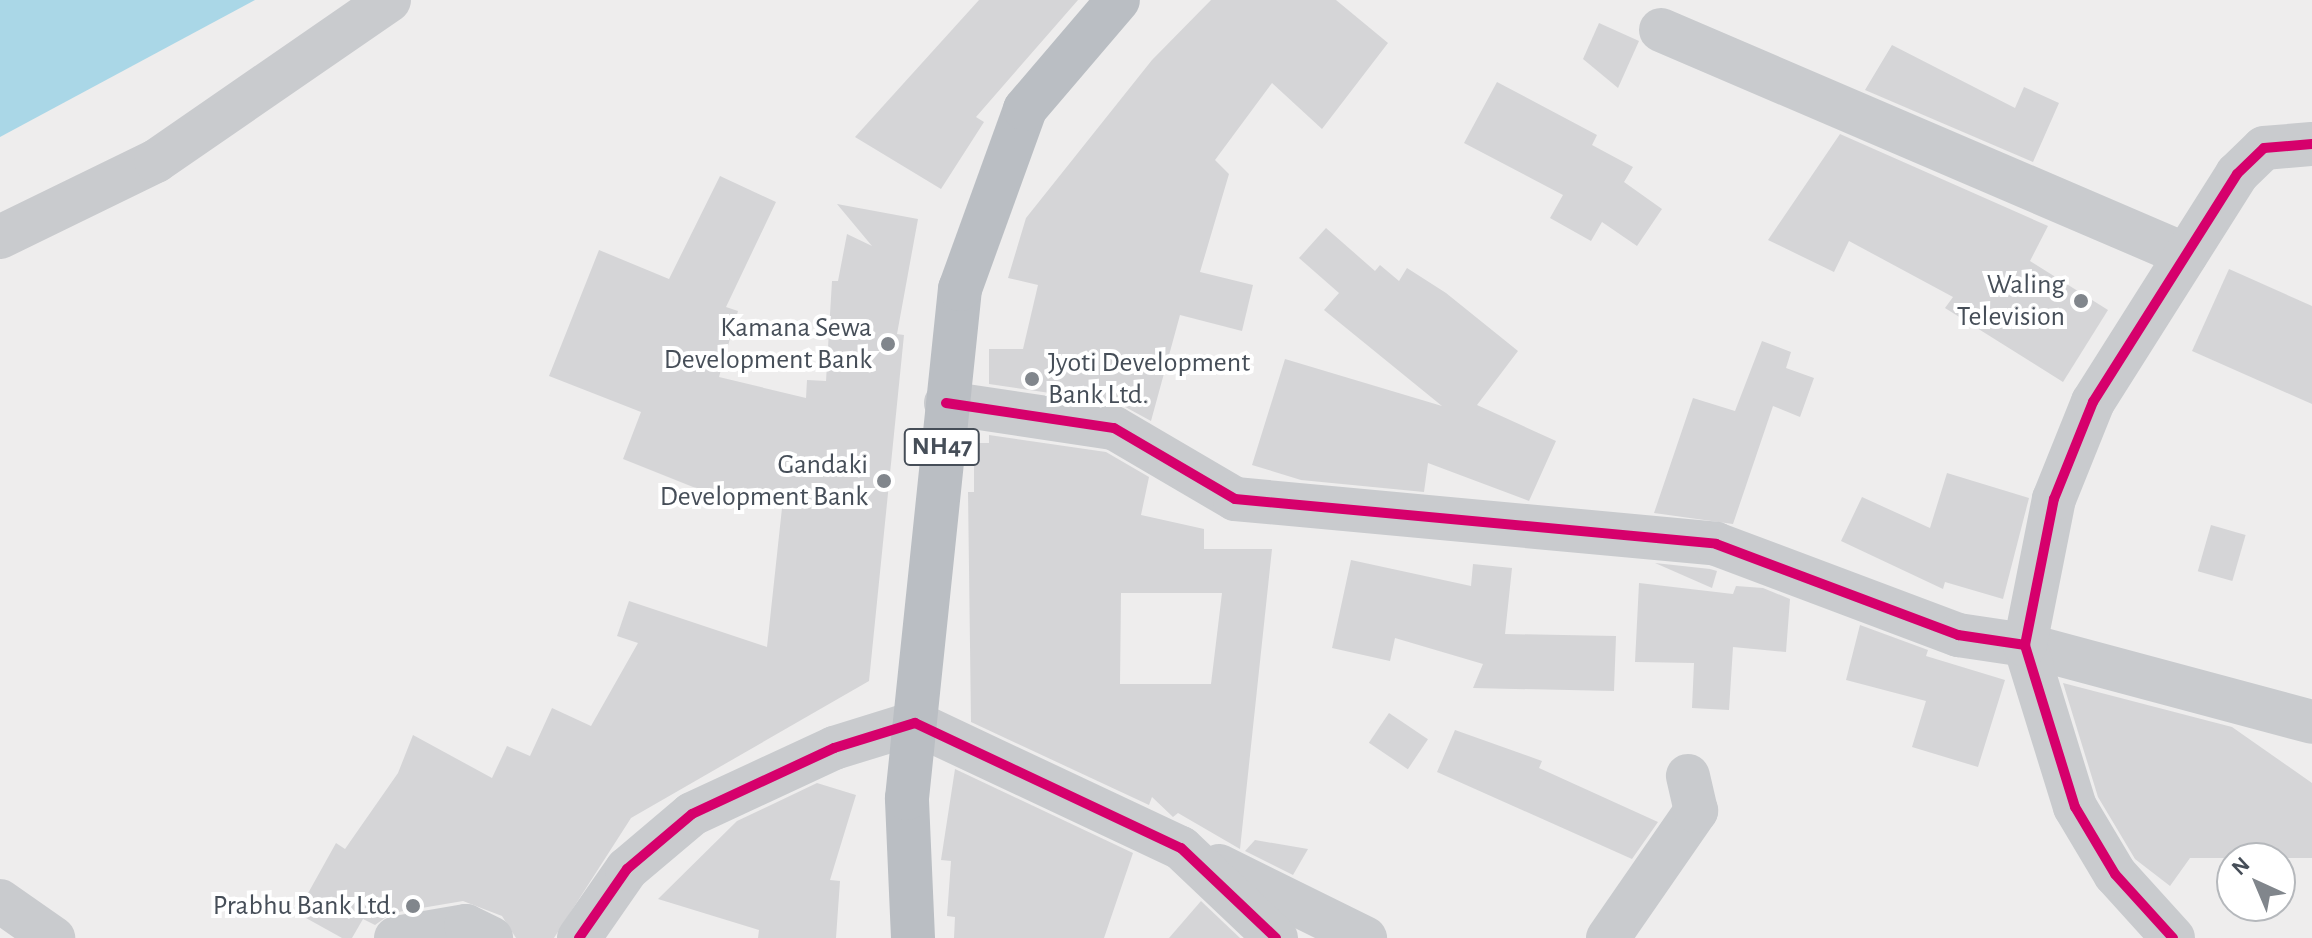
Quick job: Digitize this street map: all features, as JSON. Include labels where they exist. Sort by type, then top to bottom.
[{"type":"highway","name":"NH47","points":[[913,938],[907,798],[960,289],[1025,109],[1118,0]]},
{"type":"street","points":[[0,237],[156,161],[389,0]]},
{"type":"street","points":[[1661,30],[2186,255]]},
{"type":"street","points":[[2173,938],[2115,874],[2075,807],[2025,645],[2054,499],[2093,402],[2237,174],[2264,148],[2312,144]]},
{"type":"street","points":[[946,403],[1114,428],[1235,499],[1716,544],[1958,635],[2025,645],[2312,722]]},
{"type":"street","points":[[579,938],[627,869],[692,814],[834,748],[915,723],[1365,938]]},
{"type":"street","points":[[1608,938],[1696,811],[1688,776]]},
{"type":"street","points":[[1181,848],[1276,938]]},
{"type":"street","points":[[0,901],[53,938]]},
{"type":"street","points":[[396,938],[466,926],[491,938]]},
{"type":"water","points":[[0,0],[255,0],[0,137]]},
{"type":"building","points":[[979,0],[1078,0],[976,117],[984,122],[941,189],[855,137]]},
{"type":"building","points":[[1211,0],[1336,0],[1388,43],[1322,129],[1272,83],[1215,160],[1229,174],[1200,272],[1253,285],[1242,331],[1180,315],[1151,421],[1118,403],[989,384],[989,349],[1023,349],[1038,285],[1008,278],[1026,218],[1152,60]]},
{"type":"building","points":[[1599,23],[1639,41],[1618,88],[1583,59]]},
{"type":"building","points":[[1892,45],[2015,108],[2024,87],[2059,103],[2033,162],[1865,90]]},
{"type":"building","points":[[1497,82],[1597,135],[1592,145],[1633,167],[1624,182],[1662,209],[1637,246],[1602,222],[1591,241],[1550,218],[1563,195],[1464,143]]},
{"type":"building","points":[[1840,134],[2048,226],[2030,261],[2108,310],[2063,382],[1945,308],[1953,297],[1849,241],[1834,272],[1768,240]]},
{"type":"building","points":[[720,176],[776,202],[726,307],[738,311],[719,377],[806,398],[807,380],[826,381],[832,281],[838,281],[847,234],[872,246],[837,204],[918,219],[897,334],[904,335],[869,681],[631,818],[554,938],[516,938],[502,916],[463,901],[392,913],[375,925],[363,919],[352,938],[342,938],[297,913],[336,843],[345,849],[398,773],[413,735],[492,778],[507,746],[530,756],[552,708],[591,726],[638,643],[617,636],[629,601],[767,647],[782,508],[693,487],[623,459],[641,412],[549,376],[599,250],[669,279]]},
{"type":"building","points":[[1326,228],[1375,271],[1380,265],[1399,281],[1407,268],[1446,293],[1518,351],[1477,405],[1556,441],[1529,501],[1428,463],[1424,492],[1301,480],[1252,465],[1285,359],[1442,406],[1324,310],[1339,293],[1299,258]]},
{"type":"building","points":[[2229,269],[2312,306],[2312,404],[2192,351]]},
{"type":"building","points":[[1762,341],[1791,352],[1786,368],[1814,378],[1800,417],[1773,406],[1733,524],[1654,513],[1693,398],[1735,411]]},
{"type":"building","points":[[989,435],[1106,452],[1149,477],[1141,515],[1204,529],[1204,549],[1272,549],[1240,849],[1178,813],[1173,817],[1152,797],[1149,805],[971,722],[968,492],[974,492],[974,443],[989,443]],"holes":[[[1121,593],[1222,593],[1211,684],[1120,684]]]},
{"type":"building","points":[[1947,473],[2029,498],[2003,599],[1945,582],[1943,589],[1841,541],[1862,497],[1930,528]]},
{"type":"building","points":[[2211,525],[2246,535],[2232,581],[2198,571]]},
{"type":"building","points":[[1351,560],[1471,586],[1473,564],[1512,568],[1505,634],[1616,636],[1614,691],[1473,688],[1483,664],[1395,638],[1390,661],[1332,648]]},
{"type":"building","points":[[1655,563],[1710,569],[1717,571],[1712,588]]},
{"type":"building","points":[[1639,583],[1733,594],[1736,586],[1763,588],[1790,599],[1786,652],[1733,647],[1729,710],[1692,708],[1694,663],[1635,662]]},
{"type":"building","points":[[1860,625],[1928,650],[1926,656],[2005,680],[1978,767],[1912,747],[1926,701],[1846,680]]},
{"type":"building","points":[[2063,683],[2232,727],[2312,783],[2312,858],[2296,858],[2296,842],[2216,842],[2216,858],[2190,858],[2170,886],[2135,859],[2098,797]]},
{"type":"building","points":[[1389,713],[1428,739],[1408,769],[1369,743]]},
{"type":"building","points":[[1455,730],[1542,761],[1539,768],[1658,822],[1632,859],[1437,772]]},
{"type":"building","points":[[955,769],[1133,853],[1104,938],[954,938],[955,917],[947,916],[951,861],[941,860]]},
{"type":"building","points":[[817,783],[856,795],[830,880],[840,881],[836,938],[758,938],[759,930],[658,899],[737,821]]},
{"type":"building","points":[[1255,840],[1308,849],[1293,875],[1245,851]]},
{"type":"building","points":[[1201,901],[1240,938],[1169,938]]},
{"type":"cycle path","points":[[2173,938],[2115,874],[2075,807],[2025,645],[2054,499],[2093,402],[2237,174],[2264,148],[2312,144]]},
{"type":"cycle path","points":[[946,403],[1114,428],[1235,499],[1716,544],[1958,635],[2025,645]]},
{"type":"cycle path","points":[[579,938],[627,869],[692,814],[834,748],[915,723],[1181,848],[1276,938]]},
{"type":"place","name":"Waling Television","points":[[2081,301]]},
{"type":"place","name":"Kamana Sewa Development Bank","points":[[888,344]]},
{"type":"place","name":"Jyoti Development Bank Ltd.","points":[[1032,379]]},
{"type":"place","name":"Gandaki Development Bank","points":[[884,481]]},
{"type":"place","name":"Prabhu Bank Ltd.","points":[[413,906]]}]
